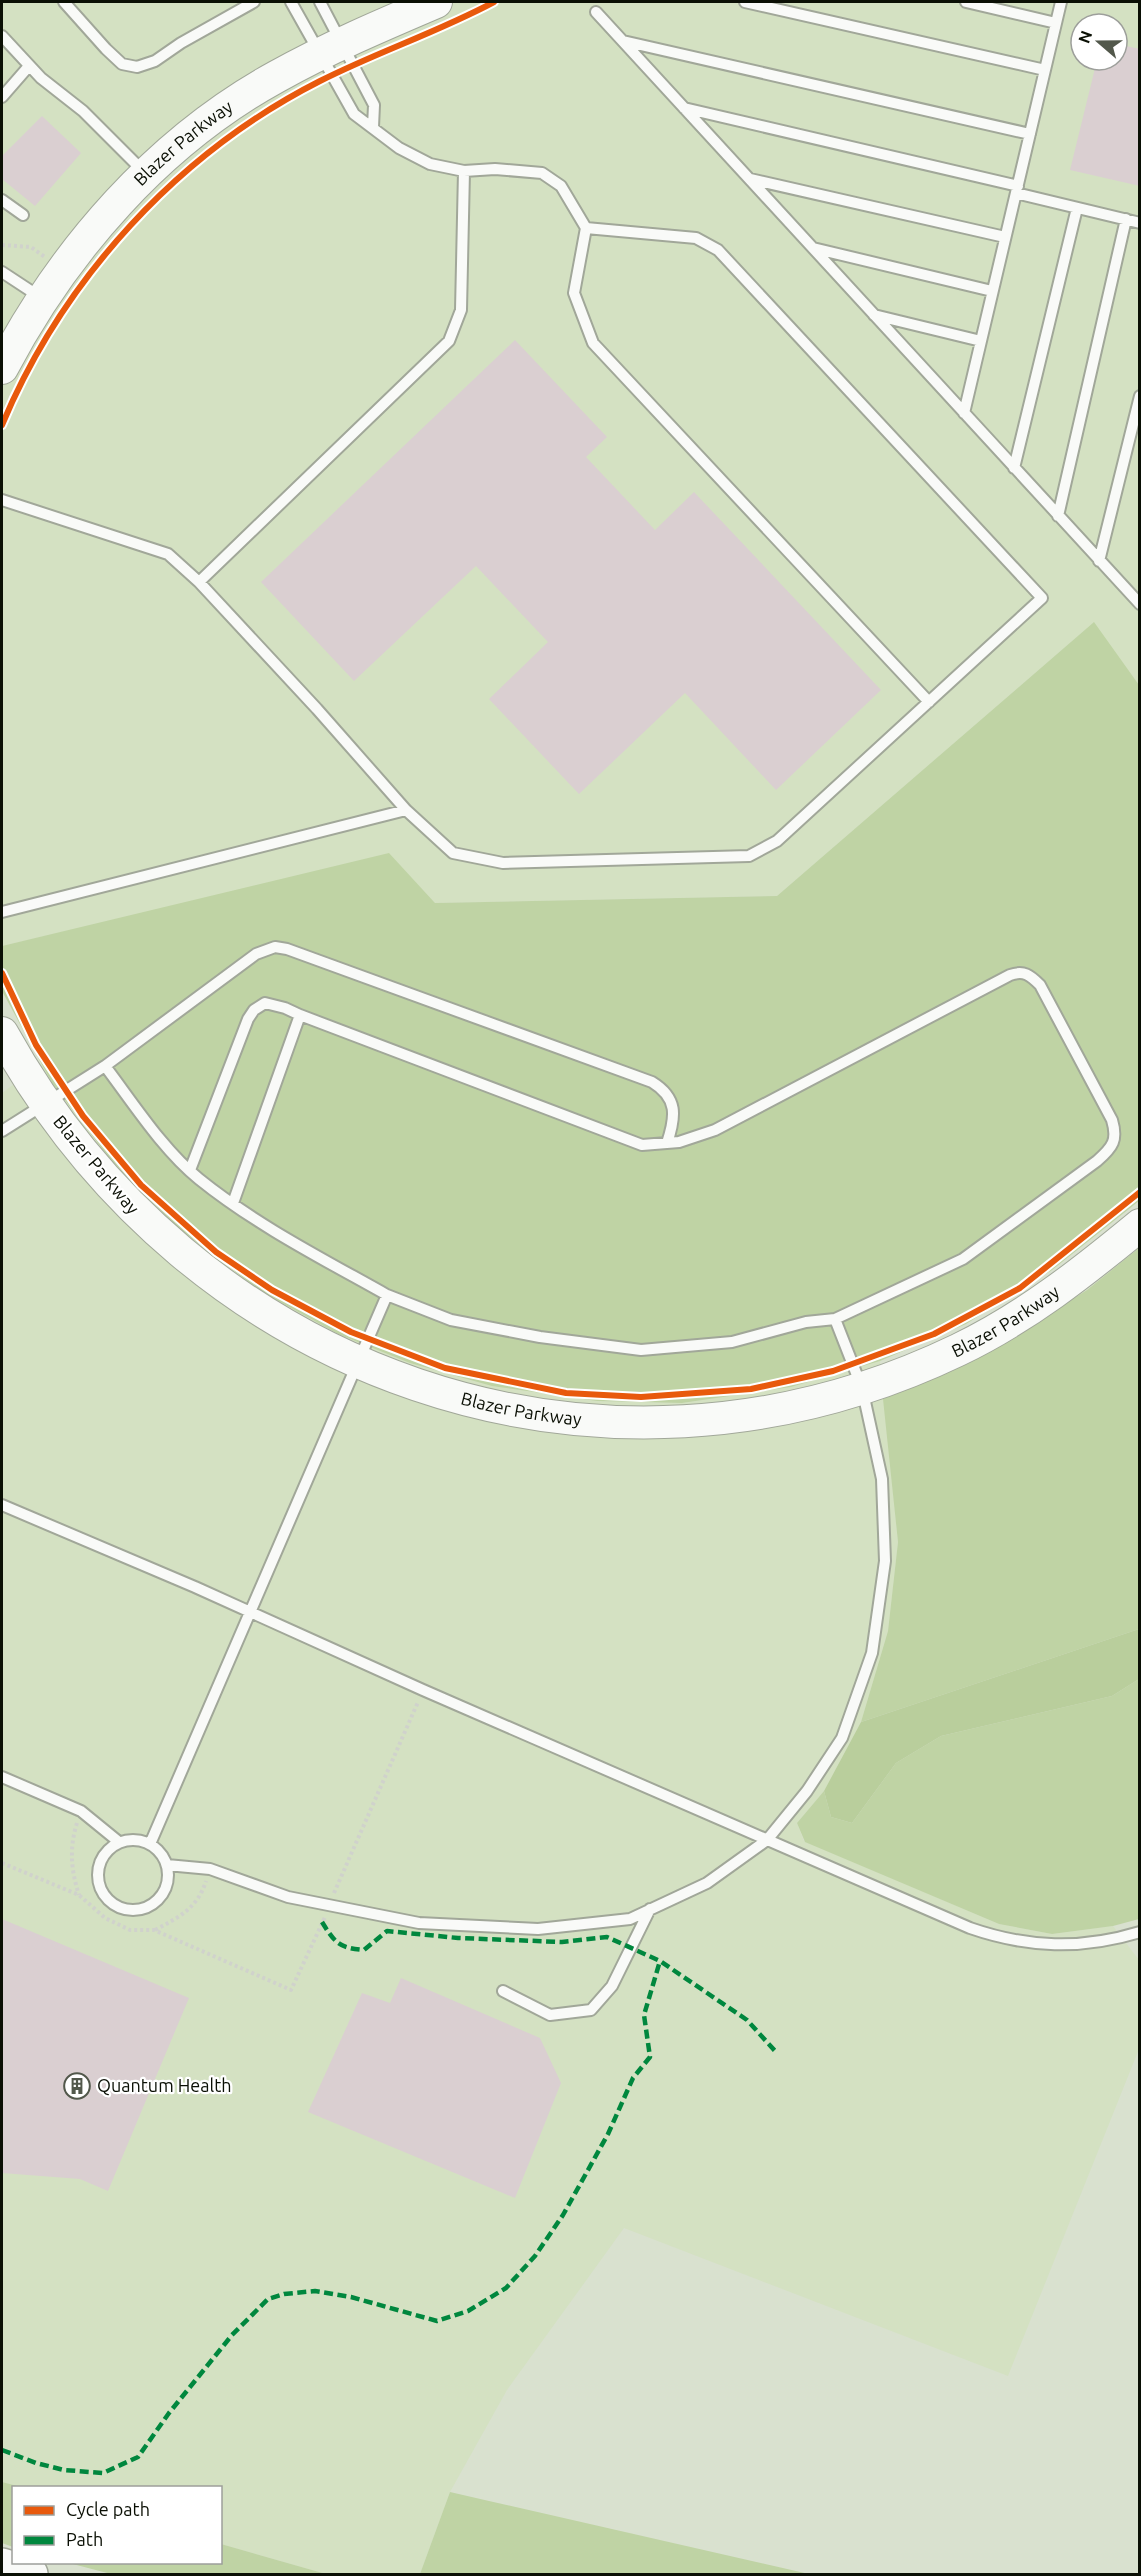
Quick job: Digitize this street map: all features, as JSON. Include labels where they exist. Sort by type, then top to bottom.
[{"type":"highway","points":[[2,2565],[31,2574]]},
{"type":"street","name":"Blazer Parkway","points":[[2,368],[43,298],[94,229],[146,175],[180,144],[242,97],[331,49],[436,2]]},
{"type":"street","name":"Blazer Parkway","points":[[2,1033],[22,1071],[72,1143],[99,1174],[169,1244],[233,1294],[301,1335],[358,1363],[423,1387],[487,1404],[533,1413],[612,1421],[696,1420],[753,1413],[862,1388],[960,1349],[1022,1314],[1060,1289],[1140,1225]]},
{"type":"lane","points":[[64,2],[122,64],[137,67],[155,61],[181,43],[255,2]]},
{"type":"lane","points":[[291,2],[374,105],[373,127]]},
{"type":"lane","points":[[320,2],[331,49],[354,114],[399,148],[430,164],[464,171],[495,169],[542,173],[561,186],[586,228],[574,293],[593,343],[929,702]]},
{"type":"lane","points":[[745,2],[1045,70]]},
{"type":"lane","points":[[966,2],[1056,23]]},
{"type":"lane","points":[[964,413],[1061,2]]},
{"type":"lane","points":[[596,12],[1140,604]]},
{"type":"lane","points":[[2,36],[41,78],[83,111],[146,175]]},
{"type":"lane","points":[[622,41],[1029,134]]},
{"type":"lane","points":[[2,97],[29,66]]},
{"type":"lane","points":[[684,108],[1017,189],[1077,208],[1140,222]]},
{"type":"lane","points":[[199,582],[449,341],[461,310],[464,171]]},
{"type":"lane","points":[[750,179],[1005,237]]},
{"type":"lane","points":[[2,200],[23,215]]},
{"type":"lane","points":[[1014,468],[1077,208]]},
{"type":"lane","points":[[1058,516],[1126,219]]},
{"type":"lane","points":[[2,500],[168,554],[199,582],[317,709],[406,810],[453,853],[503,863],[749,856],[777,841],[1042,598],[718,250],[696,238],[586,228]]},
{"type":"lane","points":[[813,248],[992,291]]},
{"type":"lane","points":[[2,272],[43,298]]},
{"type":"lane","points":[[874,315],[981,342]]},
{"type":"lane","points":[[1099,561],[1140,396]]},
{"type":"lane","points":[[2,912],[406,810]]},
{"type":"lane","points":[[2,1131],[105,1066],[256,954],[275,947],[287,949],[652,1082],[666,1090],[672,1103],[674,1122],[667,1143]]},
{"type":"lane","points":[[105,1066],[150,1127],[190,1170],[232,1203],[303,1250],[387,1295],[451,1320],[540,1337],[641,1350],[732,1342],[806,1322],[835,1318],[963,1259],[1097,1161],[1112,1145],[1117,1135],[1112,1120],[1040,985],[1030,975],[1019,972],[716,1130],[667,1143],[642,1145],[285,1008],[265,1003],[254,1010],[248,1019],[190,1170]]},
{"type":"lane","points":[[232,1203],[300,1015]]},
{"type":"lane","points":[[150,1844],[387,1295]]},
{"type":"lane","points":[[167,1865],[210,1869],[288,1897],[419,1923],[538,1929],[630,1919],[707,1883],[767,1840],[807,1791],[842,1738],[872,1653],[885,1561],[882,1479],[862,1388],[835,1318]]},
{"type":"lane","points":[[2,1505],[195,1587],[249,1613],[970,1928],[999,1938],[1071,1946],[1110,1940],[1140,1932]]},
{"type":"lane","points":[[2,1777],[81,1811],[119,1842]]},
{"type":"lane","points":[[131,1840],[150,1844],[162,1855],[167,1865],[166,1887],[152,1904],[131,1910],[120,1907],[104,1894],[99,1882],[98,1870],[102,1859],[109,1849],[119,1842],[131,1840]]},
{"type":"lane","points":[[502,1991],[550,2015],[591,2010],[612,1986],[650,1909]]},
{"type":"path","points":[[2,245],[31,247],[63,269]]},
{"type":"path","points":[[79,1895],[71,1870],[71,1862],[72,1845],[81,1811]]},
{"type":"path","points":[[154,1930],[183,1915],[201,1897],[210,1869]]},
{"type":"shaded area","points":[[2,2],[1139,2],[1139,685],[1093,623],[777,896],[435,903],[391,856],[2,946]]},
{"type":"shaded area","points":[[1094,622],[1139,685],[1139,1201],[1052,1270],[966,1324],[880,1361],[791,1387],[682,1403],[597,1401],[492,1386],[410,1363],[338,1334],[262,1292],[177,1227],[110,1159],[52,1083],[2,991],[2,946],[389,853],[435,903],[777,896]]},
{"type":"shaded area","points":[[41,1064],[262,1292],[338,1334],[597,1401],[682,1403],[791,1387],[880,1361],[898,1542],[888,1631],[861,1722],[824,1791],[797,1823],[804,1841],[999,1924],[1052,1934],[1113,1926],[1139,1960],[1139,2049],[1008,2376],[624,2228],[507,2390],[450,2492],[420,2574],[326,2574],[222,2544],[222,2486],[15,2486],[2,2482],[2,1093]]},
{"type":"shaded area","points":[[1139,1248],[1139,1629],[861,1722],[888,1631],[898,1542],[883,1399],[987,1353],[1087,1290]]},
{"type":"shaded area","points":[[1139,1629],[1139,1679],[1112,1696],[941,1736],[896,1763],[852,1823],[831,1817],[824,1791],[861,1722]]},
{"type":"shaded area","points":[[1139,1679],[1139,1919],[1113,1926],[1052,1934],[999,1924],[805,1842],[797,1823],[824,1791],[831,1817],[852,1823],[896,1763],[941,1736],[1112,1696]]},
{"type":"shaded area","points":[[2,2482],[17,2486],[12,2486],[12,2547],[2,2543]]},
{"type":"shaded area","points":[[450,2492],[489,2501],[809,2574],[420,2574]]},
{"type":"shaded area","points":[[222,2544],[326,2574],[111,2574],[73,2564],[222,2564]]},
{"type":"building","points":[[1129,47],[1140,49],[1140,186],[1070,170],[1094,72],[1129,72]]},
{"type":"building","points":[[42,116],[81,153],[35,206],[2,179],[2,156]]},
{"type":"building","points":[[515,340],[607,437],[586,457],[655,530],[694,492],[881,690],[776,790],[685,693],[579,794],[489,699],[548,642],[476,566],[354,681],[261,582]]},
{"type":"building","name":"Quantum Health","points":[[2,1919],[189,1998],[108,2191],[80,2179],[2,2173]]},
{"type":"building","points":[[401,1978],[540,2038],[561,2083],[515,2198],[308,2112],[362,1993],[390,2003]]},
{"type":"marked path","points":[[322,1922],[338,1943],[349,1948],[364,1950],[387,1931],[458,1938],[562,1942],[607,1937],[660,1961],[747,2020],[776,2052]]},
{"type":"marked path","points":[[2,2450],[36,2463],[64,2470],[103,2473],[138,2457],[169,2413],[232,2335],[268,2299],[284,2294],[315,2291],[351,2297],[437,2321],[468,2311],[506,2288],[535,2256],[563,2215],[608,2134],[633,2078],[650,2057],[644,2015],[660,1961]]},
{"type":"cycle path","points":[[2,425],[27,371],[57,320],[92,271],[131,225],[173,183],[219,145],[268,110],[320,81],[494,2]]},
{"type":"cycle path","points":[[2,973],[36,1045],[83,1116],[141,1185],[216,1252],[272,1290],[351,1332],[445,1368],[566,1393],[641,1397],[751,1389],[833,1371],[934,1334],[1020,1288],[1140,1192]]},
{"type":"place","name":"Quantum Health","points":[[77,2086]]}]
